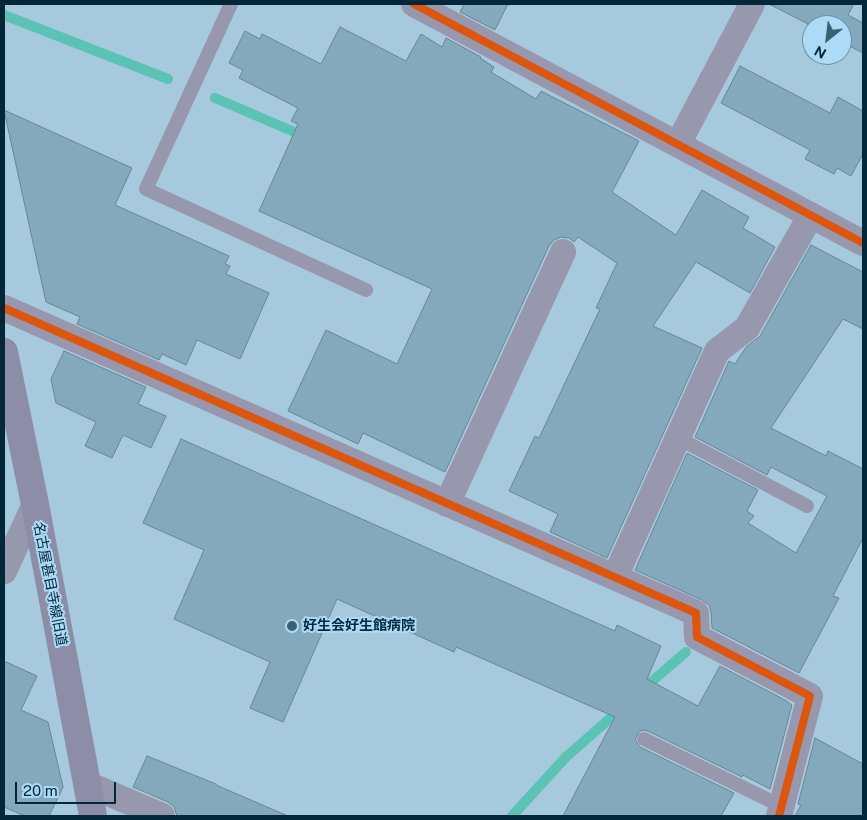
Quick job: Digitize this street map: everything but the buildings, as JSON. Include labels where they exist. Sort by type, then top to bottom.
[{"type":"street","points":[[414,4],[442,10],[678,144],[863,243]]},
{"type":"street","points":[[678,144],[752,4]]},
{"type":"street","points":[[614,577],[717,351],[747,328],[811,215]]},
{"type":"street","points":[[447,504],[563,252]]},
{"type":"street","points":[[4,308],[696,614],[697,637],[810,696],[780,811]]},
{"type":"street","name":"名古屋甚目寺線旧道","points":[[4,352],[35,504],[93,816]]},
{"type":"street","points":[[4,571],[35,504]]},
{"type":"street","points":[[87,784],[162,816]]},
{"type":"lane","points":[[232,4],[146,189],[366,290]]},
{"type":"lane","points":[[678,438],[807,506]]},
{"type":"lane","points":[[644,739],[780,811]]},
{"type":"waterway","points":[[4,15],[168,79]]},
{"type":"waterway","points":[[215,98],[306,137]]},
{"type":"waterway","points":[[643,689],[686,652]]},
{"type":"waterway","points":[[512,816],[566,757],[623,707]]},
{"type":"cycle path","points":[[414,4],[863,243]]},
{"type":"cycle path","points":[[4,308],[696,613],[697,637],[810,696],[779,816]]},
{"type":"place","name":"好生会好生館病院","points":[[292,626]]}]
